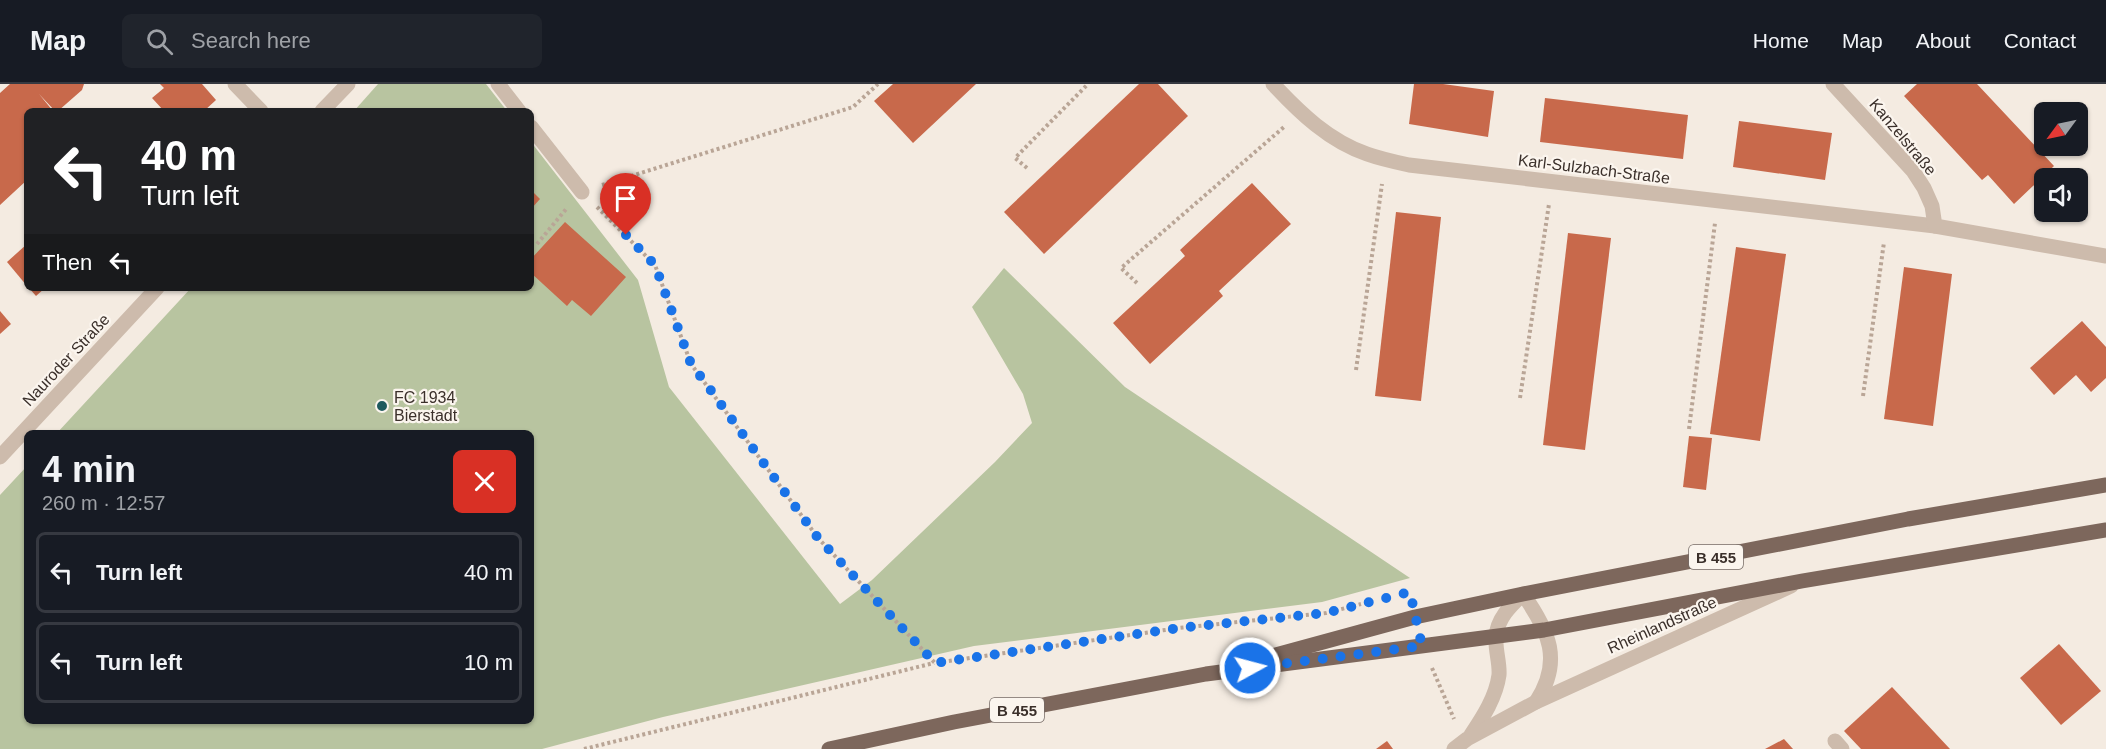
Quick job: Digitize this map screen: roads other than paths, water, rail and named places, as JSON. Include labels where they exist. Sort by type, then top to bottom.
[{"type":"main road","name":"B 455","points":[[1206,674],[1415,617],[1523,594],[1908,519],[2106,485]]},
{"type":"main road","name":"B 455","points":[[829,749],[954,722],[1206,674],[1544,630],[1802,581],[2106,530]]},
{"type":"street","points":[[235,84],[258,108]]},
{"type":"street","points":[[325,108],[348,84]]},
{"type":"street","points":[[498,84],[517,108]]},
{"type":"street","name":"Karl-Sulzbach-Straße","points":[[1273,84],[1301,113],[1324,132],[1366,154],[1409,165],[1935,226]]},
{"type":"street","name":"Kanzelstraße","points":[[1833,84],[1913,171],[1928,197],[1935,226]]},
{"type":"street","points":[[534,131],[582,192]]},
{"type":"street","points":[[1935,226],[2106,256]]},
{"type":"street","name":"Nauroder Straße","points":[[25,430],[155,291]]},
{"type":"street","name":"Nauroder Straße","points":[[0,457],[24,431]]},
{"type":"street","name":"Rheinlandstraße","points":[[1454,749],[1467,739],[1536,702],[1802,581]]},
{"type":"street","points":[[1523,594],[1538,616],[1551,654],[1552,666],[1544,690],[1536,702]]},
{"type":"street","name":"Rheinlandstraße","points":[[1467,739],[1489,707],[1499,675],[1496,637],[1499,623],[1523,594]]},
{"type":"place","name":"FC 1934 Bierstadt","points":[[382,406]]}]
